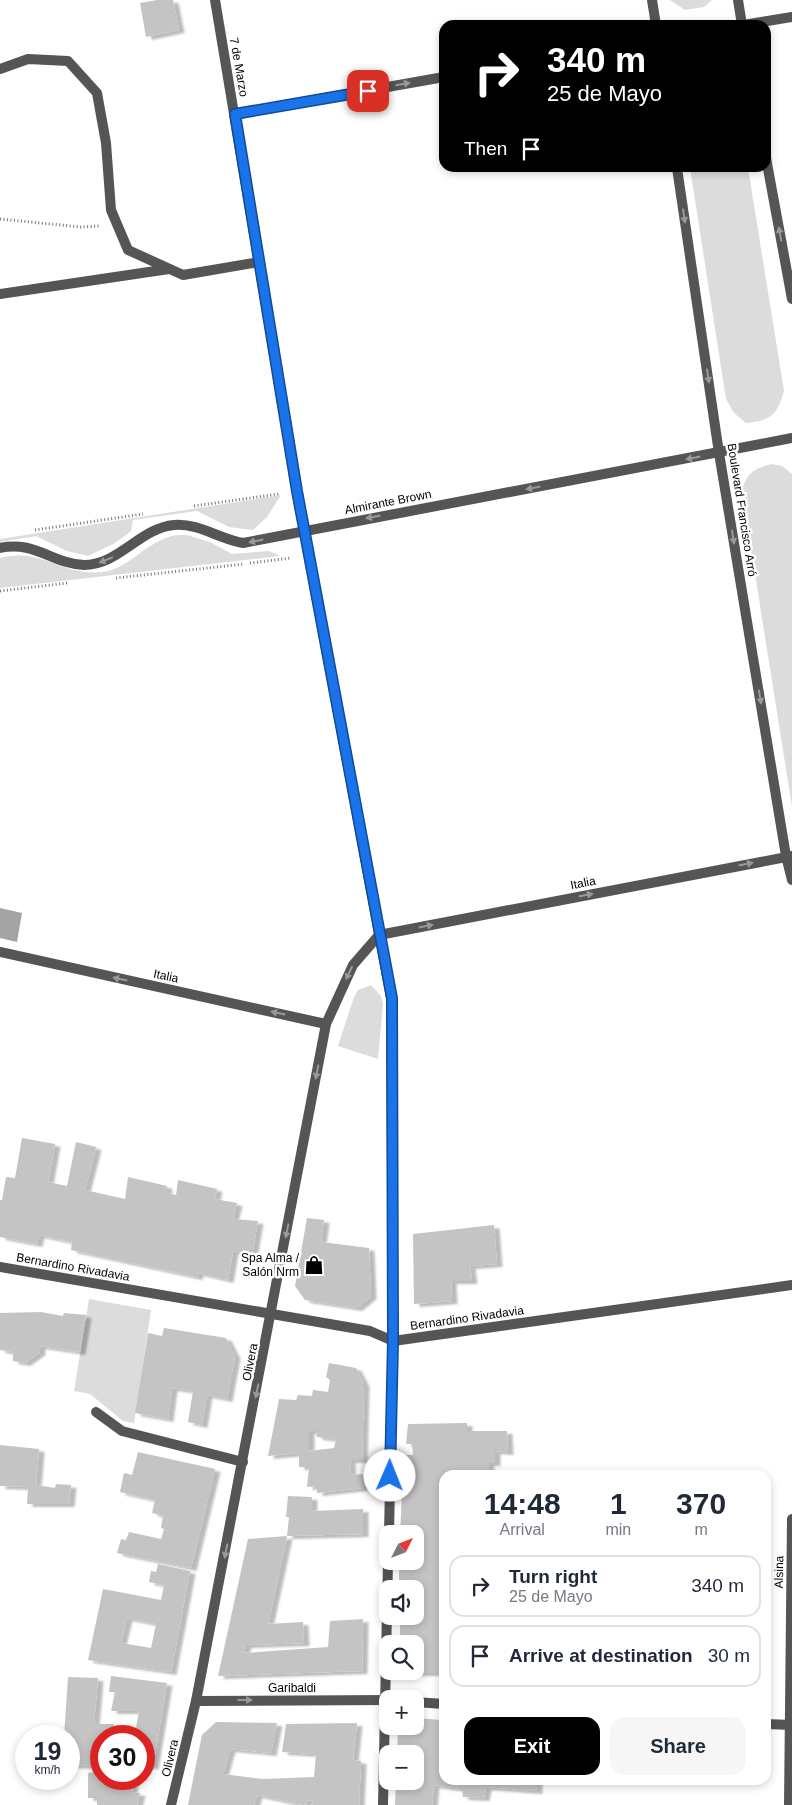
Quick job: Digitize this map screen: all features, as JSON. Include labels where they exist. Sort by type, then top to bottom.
[{"type":"street","name":"7 de Marzo","points":[[215,0],[304,530],[392,998],[393,1341],[389,1525]]},
{"type":"street","points":[[652,0],[655,20]]},
{"type":"street","points":[[738,0],[741,20]]},
{"type":"street","points":[[771,20],[792,17]]},
{"type":"street","points":[[0,69],[28,59],[68,61],[97,93],[106,143],[111,210],[128,250],[183,275],[258,262]]},
{"type":"street","points":[[235,114],[439,78]]},
{"type":"street","name":"Boulevard Francisco Arró","points":[[678,172],[719,453],[789,856]]},
{"type":"street","points":[[769,172],[792,299]]},
{"type":"street","points":[[0,294],[170,269]]},
{"type":"street","name":"Almirante Brown","points":[[0,548],[13,545],[30,547],[69,562],[85,565],[99,563],[114,557],[155,530],[172,526],[202,528],[230,541],[243,543],[792,438]]},
{"type":"street","points":[[789,856],[792,880]]},
{"type":"street","name":"Italia","points":[[379,935],[789,856]]},
{"type":"street","name":"Olivera","points":[[171,1805],[196,1701],[272,1314],[326,1024],[353,965],[379,935]]},
{"type":"street","name":"Italia","points":[[0,952],[326,1024]]},
{"type":"street","name":"Bernardino Rivadavia","points":[[0,1267],[370,1331],[393,1341],[792,1285]]},
{"type":"street","points":[[96,1412],[122,1431],[243,1462]]},
{"type":"street","name":"Alsina","points":[[789,1805],[792,1519]]},
{"type":"street","points":[[386,1690],[388,1570]]},
{"type":"street","name":"Garibaldi","points":[[196,1701],[379,1700]]},
{"type":"street","points":[[424,1703],[439,1704]]},
{"type":"street","points":[[771,1724],[791,1725]]},
{"type":"street","points":[[383,1805],[385,1735]]},
{"type":"path","points":[[0,219],[81,227],[117,225]]},
{"type":"path","points":[[106,579],[309,556]]},
{"type":"path","points":[[0,590],[77,582]]},
{"type":"shaded area","points":[[670,0],[712,0],[704,7],[685,10]]},
{"type":"shaded area","points":[[691,172],[749,172],[784,391],[779,406],[772,415],[762,420],[746,423],[734,413],[726,399]]},
{"type":"shaded area","points":[[772,464],[782,466],[792,474],[792,807],[742,492],[748,476],[752,472]]},
{"type":"shaded area","points":[[281,495],[267,517],[253,530],[229,527],[197,511],[133,520],[131,531],[113,544],[88,556],[67,551],[36,536],[0,542],[0,539]]},
{"type":"shaded area","points":[[177,535],[187,535],[210,542],[232,554],[269,551],[280,556],[0,588],[0,558],[28,556],[74,570],[102,572],[121,566],[155,543]]},
{"type":"shaded area","points":[[0,908],[22,913],[17,942],[0,938]]},
{"type":"shaded area","points":[[371,985],[381,996],[383,1004],[378,1059],[338,1046],[354,997],[358,990]]},
{"type":"shaded area","points":[[89,1299],[151,1310],[134,1423],[123,1421],[90,1394],[74,1391]]},
{"type":"building","points":[[173,0],[179,30],[146,37],[140,3]]},
{"type":"building","points":[[22,1138],[55,1144],[48,1182],[67,1186],[76,1142],[96,1147],[85,1190],[125,1199],[128,1177],[167,1186],[166,1193],[176,1195],[178,1180],[217,1189],[215,1199],[237,1203],[233,1219],[258,1221],[252,1255],[233,1251],[228,1280],[198,1273],[197,1277],[71,1250],[72,1242],[39,1235],[37,1244],[0,1237],[0,1200],[2,1200],[6,1177],[15,1178]]},
{"type":"building","points":[[307,1218],[324,1220],[321,1242],[369,1248],[371,1296],[357,1308],[305,1300],[295,1286]]},
{"type":"building","points":[[494,1225],[497,1264],[470,1266],[472,1281],[451,1281],[452,1301],[414,1304],[413,1234]]},
{"type":"building","points":[[41,1312],[63,1316],[64,1313],[86,1315],[80,1352],[40,1346],[40,1352],[25,1363],[13,1361],[13,1352],[0,1350],[0,1313]]},
{"type":"building","points":[[164,1328],[226,1338],[235,1356],[227,1399],[207,1395],[202,1425],[188,1422],[193,1391],[172,1388],[168,1419],[135,1413],[148,1333],[162,1336]]},
{"type":"building","points":[[329,1363],[356,1368],[364,1384],[362,1460],[350,1460],[351,1475],[363,1474],[363,1488],[317,1493],[317,1486],[307,1487],[309,1467],[299,1467],[299,1453],[268,1456],[279,1399],[296,1400],[298,1395],[312,1396],[313,1390],[328,1392],[330,1380],[326,1377]],"holes":[[[309,1431],[316,1431],[317,1437],[336,1439],[334,1448],[309,1451]]]},
{"type":"building","points":[[467,1423],[467,1431],[507,1431],[508,1452],[495,1451],[495,1463],[489,1463],[489,1470],[439,1470],[439,1673],[424,1673],[424,1635],[400,1635],[400,1625],[424,1625],[424,1580],[399,1580],[399,1570],[424,1570],[424,1525],[400,1525],[404,1455],[413,1455],[412,1444],[406,1444],[408,1424]]},
{"type":"building","points":[[0,1445],[39,1449],[36,1485],[55,1488],[56,1484],[71,1485],[69,1504],[27,1504],[28,1487],[0,1486]]},
{"type":"building","points":[[138,1452],[215,1469],[191,1568],[117,1553],[121,1539],[126,1540],[129,1532],[161,1539],[164,1529],[161,1528],[163,1516],[152,1513],[155,1500],[120,1492],[124,1473],[132,1475]]},
{"type":"building","points":[[288,1496],[312,1497],[312,1511],[363,1509],[363,1534],[287,1536],[289,1517],[286,1517]]},
{"type":"building","points":[[287,1536],[268,1624],[303,1622],[304,1643],[246,1645],[244,1653],[328,1647],[330,1621],[363,1619],[362,1671],[218,1676],[248,1539]]},
{"type":"building","points":[[158,1564],[190,1571],[171,1672],[88,1660],[103,1589],[161,1600],[164,1585],[149,1582],[151,1571],[156,1572]],"holes":[[[127,1618],[156,1624],[151,1648],[121,1643]]]},
{"type":"building","points":[[111,1676],[167,1683],[155,1754],[155,1725],[137,1725],[139,1711],[111,1711],[115,1692],[109,1692]]},
{"type":"building","points":[[68,1677],[98,1678],[94,1724],[114,1724],[90,1725],[90,1766],[80,1765],[80,1725],[65,1725]]},
{"type":"building","points":[[424,1719],[439,1720],[439,1785],[537,1785],[537,1791],[486,1787],[484,1798],[463,1797],[462,1789],[434,1785],[432,1805],[395,1805],[396,1790],[424,1790],[424,1745],[397,1745],[398,1735],[424,1735]]},
{"type":"building","points":[[216,1722],[277,1723],[271,1753],[230,1749],[223,1774],[262,1779],[314,1777],[316,1754],[282,1752],[286,1724],[357,1723],[353,1760],[361,1761],[359,1805],[312,1805],[313,1801],[307,1800],[306,1805],[303,1805],[257,1795],[254,1805],[188,1805],[202,1735]]},
{"type":"building","points":[[88,1773],[90,1773],[90,1790],[132,1790],[132,1792],[140,1793],[137,1805],[97,1805],[97,1798],[88,1798]]},
{"type":"place","name":"Spa Alma / Salón Nrm","points":[[314,1265]]},
{"type":"route","points":[[368,91],[235,114],[297,491],[392,998],[393,1341],[390,1476]]}]
